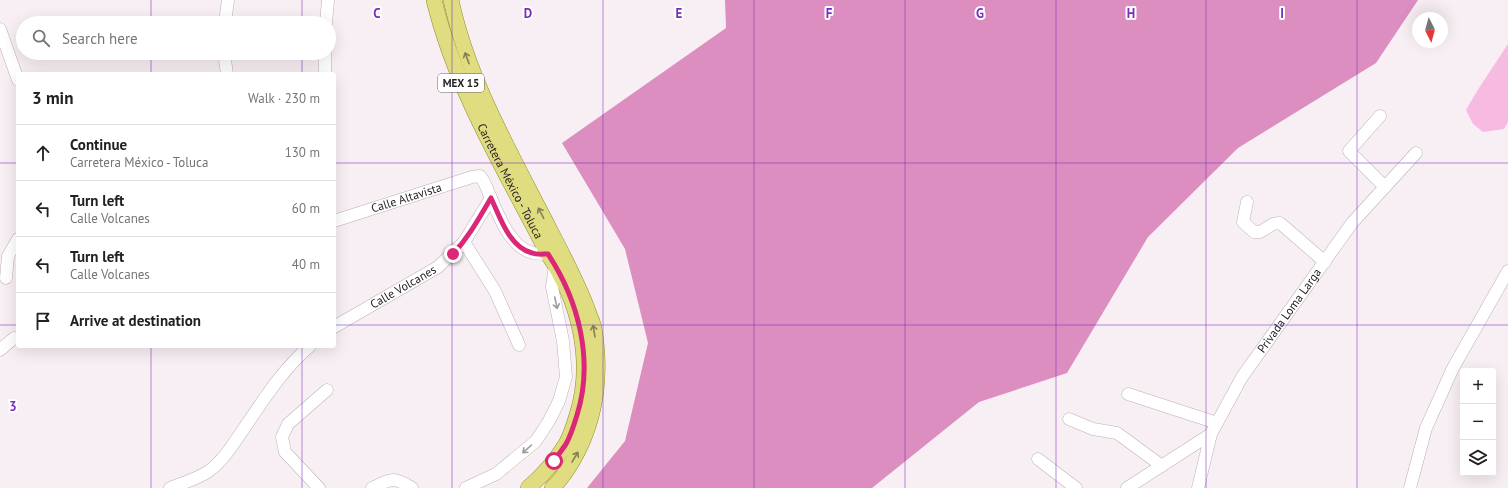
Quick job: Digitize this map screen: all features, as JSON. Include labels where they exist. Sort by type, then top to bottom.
[{"type":"main road","name":"Carretera México - Toluca","points":[[434,0],[450,56],[462,85],[477,117],[568,291],[579,329],[584,354],[584,386],[580,407],[566,443],[541,476],[528,488]]},
{"type":"main road","name":"Carretera México - Toluca","points":[[451,0],[467,59],[487,106],[579,288],[594,327],[597,356],[597,386],[592,417],[580,448],[561,480],[552,488]]},
{"type":"street","points":[[226,16],[228,0]]},
{"type":"street","points":[[327,16],[328,0]]},
{"type":"street","points":[[0,29],[16,74]]},
{"type":"street","points":[[225,60],[227,72]]},
{"type":"street","points":[[325,60],[325,72]]},
{"type":"street","points":[[1380,116],[1349,151],[1385,187]]},
{"type":"street","name":"Privada Loma Larga","points":[[1198,488],[1211,434],[1242,377],[1352,223],[1416,153]]},
{"type":"street","name":"Calle Altavista","points":[[336,220],[472,176],[480,176],[485,182],[491,198]]},
{"type":"street","points":[[466,488],[496,474],[536,441],[549,421],[559,401],[566,377],[563,341],[552,287],[552,259],[532,253],[520,247],[510,236],[491,198]]},
{"type":"street","name":"Calle Volcanes","points":[[336,326],[438,267],[464,242],[491,198]]},
{"type":"street","points":[[1247,202],[1243,222],[1254,232],[1260,232],[1273,224],[1280,223],[1325,262]]},
{"type":"street","points":[[10,273],[8,256],[16,242]]},
{"type":"street","points":[[464,242],[495,291],[519,345]]},
{"type":"street","points":[[1410,488],[1426,428],[1453,368],[1508,271]]},
{"type":"street","points":[[0,350],[14,338]]},
{"type":"street","points":[[170,488],[194,479],[209,470],[222,459],[279,377],[307,348]]},
{"type":"street","points":[[319,488],[285,452],[282,437],[288,424],[327,390]]},
{"type":"street","points":[[1128,394],[1217,423]]},
{"type":"street","points":[[1069,419],[1093,429],[1118,433],[1162,466]]},
{"type":"street","points":[[1127,488],[1211,434]]},
{"type":"street","points":[[1038,459],[1076,488]]},
{"type":"street","points":[[372,488],[391,479],[401,481],[412,488]]},
{"type":"shaded area","points":[[725,0],[1418,0],[1376,63],[1238,148],[1148,237],[1067,373],[979,402],[872,488],[587,488],[625,441],[648,343],[625,249],[562,143],[726,28]]},
{"type":"shaded area","points":[[1508,44],[1508,122],[1504,129],[1483,132],[1473,124],[1466,110]]},
{"type":"route","points":[[453,254],[473,230],[491,198],[510,236],[520,247],[532,253],[548,254],[568,291],[583,347],[585,366],[584,386],[575,424],[566,443],[554,461]]}]
